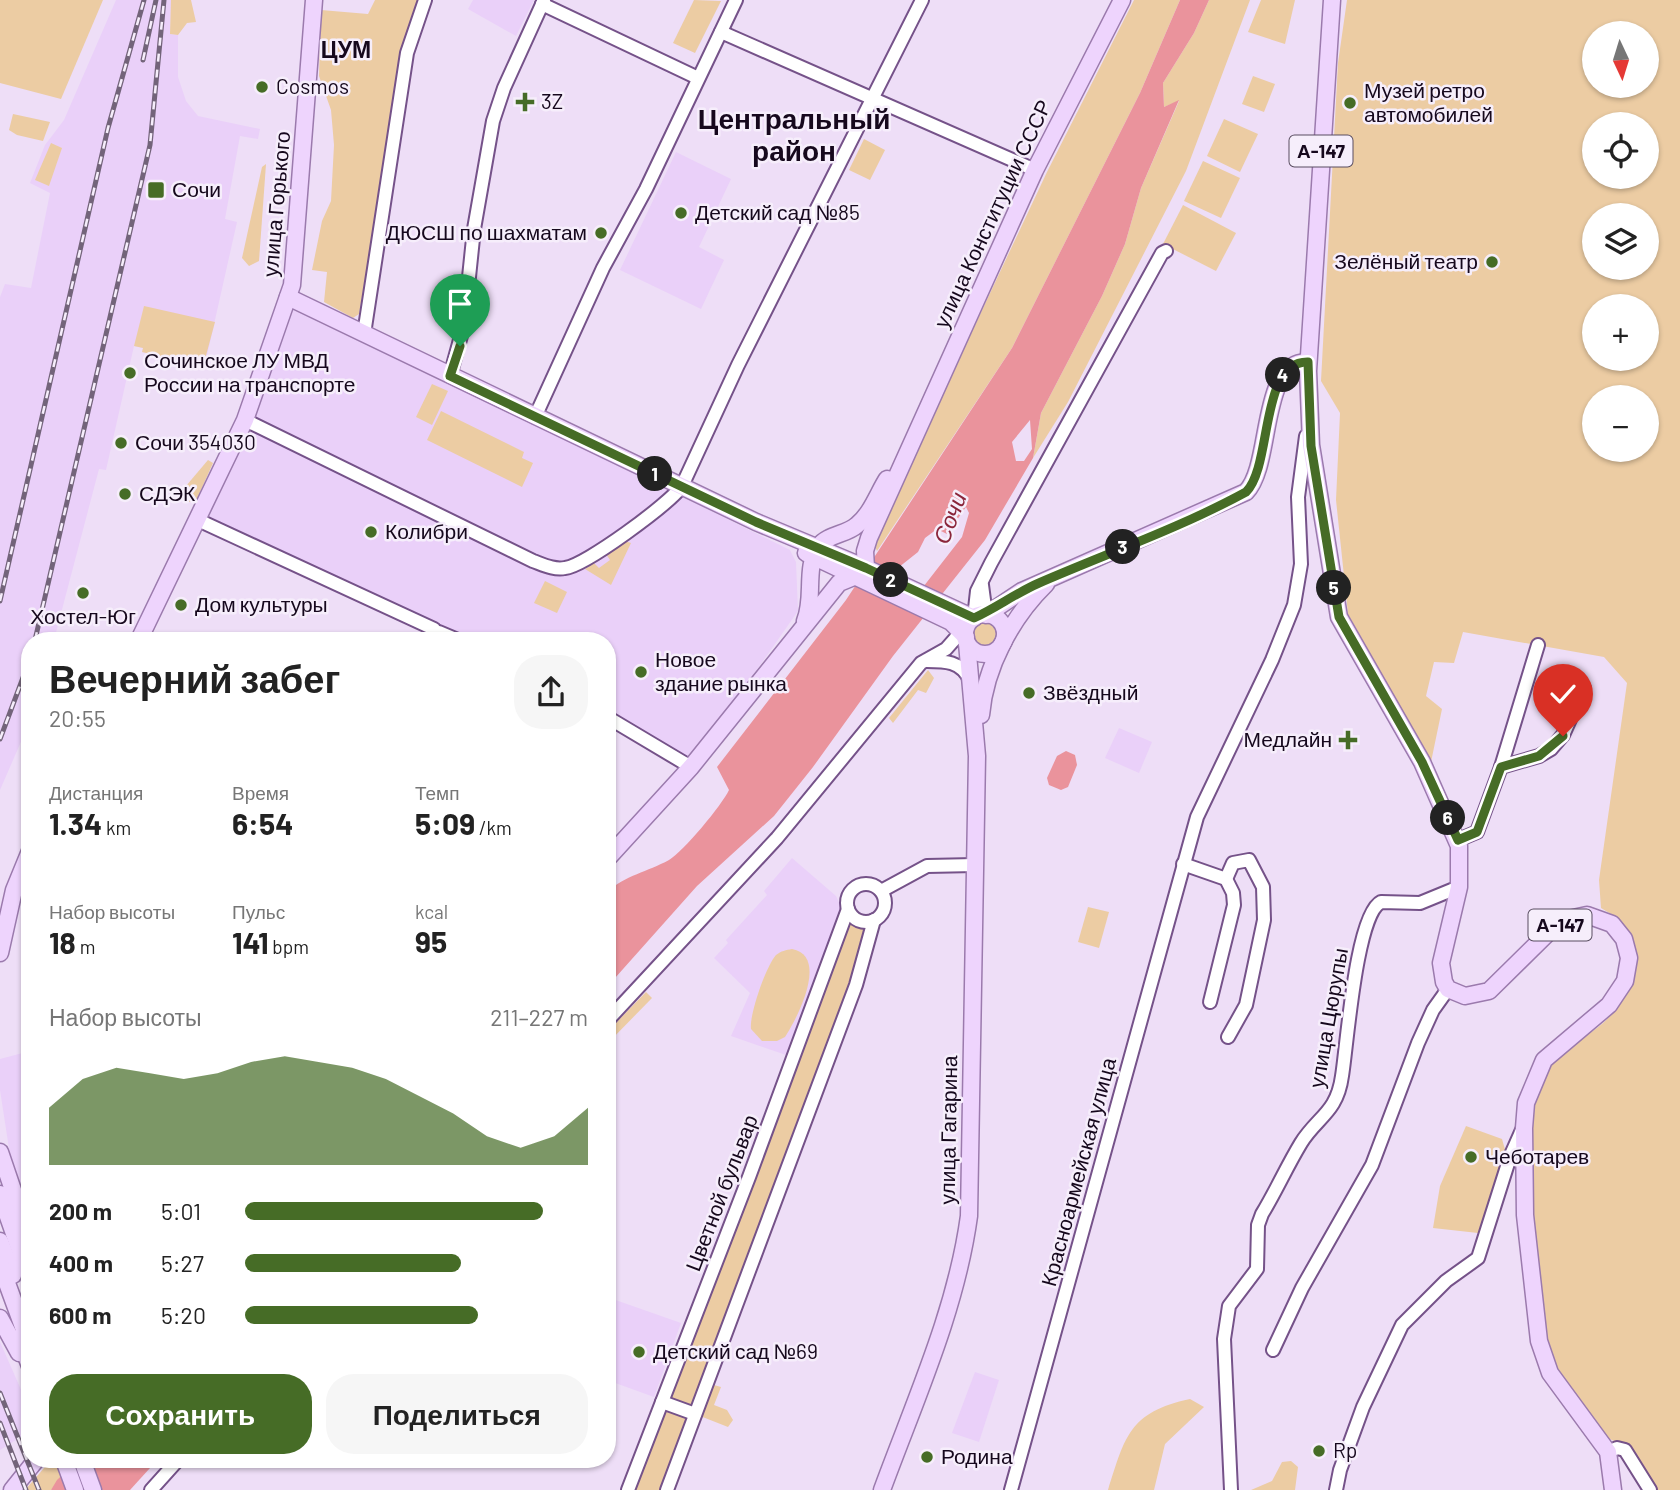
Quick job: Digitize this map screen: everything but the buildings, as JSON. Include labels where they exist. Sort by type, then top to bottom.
[{"type":"main road","name":"улица Горького","points":[[143,632],[244,420],[288,297],[295,271],[314,0]]},
{"type":"main road","name":"улица Конституции СССР","points":[[908,448],[1035,170],[1122,0]]},
{"type":"main road","name":"А-147","points":[[1332,0],[1308,362],[1308,421],[1339,617],[1422,762],[1458,840],[1461,859],[1459,887],[1441,963],[1448,989],[1465,996],[1489,991],[1553,928],[1573,918],[1600,917],[1612,924],[1624,939],[1629,969],[1620,990],[1595,1019],[1544,1060],[1526,1104],[1524,1128],[1525,1214],[1539,1341],[1550,1373],[1608,1452],[1613,1490]]},
{"type":"main road","points":[[288,297],[945,616],[990,654],[1002,645],[1004,628],[997,619],[969,635]]},
{"type":"main road","points":[[969,635],[1022,591],[1213,509],[1251,488],[1280,381],[1290,367],[1308,362]]},
{"type":"main road","points":[[802,628],[811,604],[816,552],[826,539],[850,530],[863,519],[908,448]]},
{"type":"main road","points":[[860,574],[867,545],[908,448]]},
{"type":"main road","points":[[616,849],[691,767],[839,583],[860,574]]},
{"type":"main road","points":[[977,755],[984,691],[1002,645],[1028,604],[1053,578]]},
{"type":"main road","points":[[969,635],[977,755]]},
{"type":"main road","name":"улица Гагарина","points":[[882,1490],[943,1326],[964,1255],[969,1216],[977,755]]},
{"type":"main road","points":[[0,945],[21,873]]},
{"type":"main road","points":[[0,1152],[21,1214]]},
{"type":"main road","points":[[1,1197],[21,1254]]},
{"type":"main road","points":[[0,1241],[21,1296]]},
{"type":"main road","points":[[0,1264],[21,1321]]},
{"type":"main road","points":[[0,1287],[21,1342]]},
{"type":"main road","points":[[0,1318],[21,1359]]},
{"type":"main road","points":[[12,1490],[30,1468]]},
{"type":"main road","points":[[67,1468],[75,1490]]},
{"type":"main road","points":[[85,1468],[93,1490]]},
{"type":"street","points":[[364,334],[407,52],[425,0]]},
{"type":"street","points":[[535,417],[603,268],[646,189],[736,0]]},
{"type":"street","points":[[244,420],[533,561],[558,569],[576,565],[670,500],[682,486],[738,365],[922,0]]},
{"type":"street","points":[[450,376],[462,336],[474,229],[493,121],[504,88],[543,2],[698,78]]},
{"type":"street","points":[[720,32],[1035,170]]},
{"type":"street","points":[[923,661],[969,635],[982,585],[991,563],[1162,253],[1166,251]]},
{"type":"street","name":"А-147","points":[[1300,516],[1298,497],[1308,421]]},
{"type":"street","points":[[1300,516],[1307,502],[1322,501]]},
{"type":"street","name":"Красноармейская улица","points":[[1011,1490],[1203,799],[1289,621],[1300,573],[1300,516]]},
{"type":"street","points":[[198,520],[440,632]]},
{"type":"street","points":[[616,1011],[777,838],[923,661],[969,635]]},
{"type":"street","points":[[1458,840],[1477,832],[1501,767],[1538,645]]},
{"type":"street","points":[[923,661],[952,663],[966,672],[971,682]]},
{"type":"street","points":[[1501,767],[1539,756],[1551,748],[1563,736],[1584,688]]},
{"type":"street","points":[[616,722],[691,767]]},
{"type":"street","points":[[1226,878],[1233,863],[1249,860],[1263,887],[1266,907],[1246,1005],[1228,1037]]},
{"type":"street","points":[[1183,864],[1226,878],[1233,893],[1234,905],[1210,1002]]},
{"type":"street","points":[[881,891],[927,866],[975,865]]},
{"type":"street","points":[[667,1490],[856,985],[874,920],[884,909],[881,891],[871,884],[859,885],[847,898],[848,909],[859,921],[874,920]]},
{"type":"street","name":"улица Цюрупы","points":[[1231,1490],[1224,1339],[1227,1315],[1234,1297],[1257,1269],[1258,1225],[1262,1214],[1301,1143],[1326,1116],[1337,1095],[1351,1000],[1369,914],[1381,902],[1420,903],[1459,887]]},
{"type":"street","name":"Цветной бульвар","points":[[628,1490],[848,909]]},
{"type":"street","points":[[1273,1350],[1301,1288],[1372,1165],[1433,1010],[1448,989]]},
{"type":"street","points":[[1336,1490],[1363,1407],[1402,1325],[1430,1295],[1478,1258],[1510,1157],[1524,1128]]},
{"type":"street","points":[[662,1402],[695,1414]]},
{"type":"street","points":[[1608,1452],[1619,1448],[1629,1454],[1650,1490]]},
{"type":"street","points":[[151,1490],[170,1468]]},
{"type":"street","points":[[167,1490],[173,1468]]},
{"type":"shaded area","points":[[0,0],[103,0],[61,99],[0,83]]},
{"type":"shaded area","points":[[116,0],[171,0],[170,34],[178,35],[178,77],[186,101],[198,116],[260,129],[258,139],[240,136],[225,219],[237,222],[206,360],[201,365],[193,364],[142,352],[143,348],[134,346],[106,470],[99,469],[56,632],[21,632],[21,742],[0,790],[0,297],[5,284],[31,288],[50,193],[30,183],[45,145],[64,120]]},
{"type":"shaded area","points":[[171,0],[191,0],[196,22],[187,23],[178,35],[170,34]]},
{"type":"shaded area","points":[[375,0],[421,0],[405,40],[359,314],[353,318],[324,302],[327,272],[312,270],[322,221],[331,201],[334,145],[331,110],[319,76],[321,10],[368,14]]},
{"type":"shaded area","points":[[473,0],[534,0],[516,36],[468,9]]},
{"type":"shaded area","points":[[694,0],[721,1],[695,53],[673,43]]},
{"type":"shaded area","points":[[1134,0],[1180,0],[1140,93],[1012,348],[877,551],[873,542],[1047,172]]},
{"type":"shaded area","points":[[1209,0],[1250,0],[1186,171],[1068,402],[1033,458],[1041,413],[1102,296],[1125,244],[1141,188],[1179,101],[1164,107],[1163,83],[1194,33]]},
{"type":"shaded area","points":[[1261,0],[1295,0],[1285,44],[1248,32]]},
{"type":"shaded area","points":[[1347,0],[1680,0],[1680,1490],[1658,1490],[1633,1454],[1604,1433],[1556,1370],[1541,1312],[1532,1225],[1532,1137],[1535,1102],[1541,1078],[1556,1057],[1598,1027],[1614,1010],[1622,986],[1631,937],[1616,917],[1601,908],[1599,880],[1627,683],[1604,657],[1463,632],[1454,663],[1434,662],[1426,696],[1442,709],[1431,762],[1348,614],[1336,500],[1340,413],[1321,381],[1338,63]]},
{"type":"shaded area","points":[[1253,76],[1275,84],[1264,112],[1242,104]]},
{"type":"shaded area","points":[[13,114],[50,122],[43,141],[17,135],[9,130]]},
{"type":"shaded area","points":[[1224,119],[1258,134],[1240,172],[1207,156]]},
{"type":"shaded area","points":[[864,139],[885,150],[870,180],[849,170]]},
{"type":"shaded area","points":[[51,143],[62,148],[49,186],[35,180]]},
{"type":"shaded area","name":"Детский сад №85","points":[[676,152],[731,179],[699,247],[724,260],[701,309],[620,270]]},
{"type":"shaded area","points":[[1203,161],[1240,178],[1221,218],[1184,201]]},
{"type":"shaded area","points":[[266,164],[259,261],[249,266],[242,258],[262,167]]},
{"type":"shaded area","points":[[1183,205],[1236,233],[1216,271],[1163,244]]},
{"type":"shaded area","points":[[291,303],[790,550],[796,562],[798,611],[695,758],[689,762],[616,718],[616,632],[447,632],[204,519]]},
{"type":"shaded area","points":[[144,306],[215,322],[204,363],[193,364],[142,352],[143,348],[134,346]]},
{"type":"shaded area","points":[[432,384],[448,391],[432,425],[416,417]]},
{"type":"shaded area","points":[[441,411],[524,452],[522,458],[533,463],[522,487],[427,440]]},
{"type":"shaded area","points":[[208,460],[213,463],[196,501],[189,502],[184,499],[186,486]]},
{"type":"shaded area","points":[[625,541],[631,543],[611,585],[585,569],[594,563],[599,568],[610,560],[606,554]]},
{"type":"shaded area","points":[[545,581],[567,592],[557,613],[534,603]]},
{"type":"shaded area","points":[[984,621],[993,625],[997,634],[993,643],[984,647],[975,643],[971,634],[975,625]]},
{"type":"shaded area","points":[[928,670],[934,678],[926,693],[918,690],[893,723],[889,718]]},
{"type":"shaded area","points":[[1119,728],[1152,742],[1139,773],[1105,758]]},
{"type":"shaded area","points":[[792,858],[836,896],[843,911],[789,1056],[731,1036],[750,993],[714,958],[728,943],[726,940],[767,895],[764,891]]},
{"type":"shaded area","points":[[1088,907],[1109,912],[1099,948],[1078,942]]},
{"type":"shaded area","points":[[850,914],[859,921],[874,920],[707,1383],[721,1387],[714,1405],[727,1410],[733,1420],[728,1427],[695,1414],[667,1490],[628,1490]]},
{"type":"shaded area","points":[[792,949],[803,954],[808,963],[809,975],[803,1002],[785,1037],[777,1041],[762,1041],[751,1029],[759,991],[776,955]]},
{"type":"shaded area","points":[[646,992],[652,998],[616,1035],[616,1023]]},
{"type":"shaded area","points":[[21,1053],[21,1185],[10,1155],[0,1090],[0,1059]]},
{"type":"shaded area","points":[[1466,1126],[1502,1139],[1506,1153],[1478,1233],[1433,1228],[1440,1186]]},
{"type":"shaded area","name":"Детский сад №69","points":[[616,1300],[681,1323],[654,1397],[616,1383]]},
{"type":"shaded area","points":[[0,1342],[21,1390],[21,1437],[0,1450]]},
{"type":"shaded area","points":[[975,1372],[999,1380],[979,1442],[952,1433]]},
{"type":"shaded area","points":[[1190,1399],[1204,1407],[1165,1444],[1154,1490],[1108,1490],[1119,1455],[1132,1430],[1154,1411]]},
{"type":"shaded area","points":[[1291,1461],[1298,1467],[1295,1490],[1251,1490],[1272,1481],[1282,1462]]},
{"type":"shaded area","points":[[44,1468],[62,1468],[65,1474],[51,1490],[25,1490]]},
{"type":"water","points":[[1180,0],[1209,0],[1194,33],[1163,83],[1164,107],[1179,100],[1141,188],[1125,244],[1102,296],[1041,413],[1033,458],[985,540],[893,656],[774,816],[697,886],[616,977],[616,886],[669,860],[702,828],[725,797],[729,790],[717,767],[846,600],[1012,348],[1140,93]],"holes":[[[1030,420],[1032,449],[1024,461],[1016,461],[1012,442]],[[966,507],[969,513],[962,537],[920,591],[884,579],[918,552],[925,538],[937,529],[947,534]]]},
{"type":"water","points":[[1066,751],[1075,755],[1077,765],[1068,787],[1061,790],[1049,785],[1047,778],[1057,756]]},
{"type":"water","points":[[70,1468],[150,1468],[130,1490],[51,1490]]},
{"type":"railway","points":[[0,601],[108,128],[144,0]]},
{"type":"railway","points":[[143,60],[156,0]]},
{"type":"railway","points":[[37,632],[150,145],[164,0]]},
{"type":"railway","points":[[0,739],[21,683]]},
{"type":"railway","points":[[0,1393],[21,1445]]},
{"type":"railway","points":[[0,1423],[26,1490]]},
{"type":"railway","points":[[30,1468],[39,1490]]},
{"type":"place","name":"Cosmos","points":[[262,87]]},
{"type":"place","name":"3Z","points":[[525,102]]},
{"type":"place","name":"Музей ретро автомобилей","points":[[1350,103]]},
{"type":"place","name":"Сочи","points":[[156,190]]},
{"type":"place","name":"Детский сад №85","points":[[681,213]]},
{"type":"place","name":"ДЮСШ по шахматам","points":[[601,233]]},
{"type":"place","name":"Зелёный театр","points":[[1492,262]]},
{"type":"place","name":"Сочинское ЛУ МВД России на транспорте","points":[[130,373]]},
{"type":"place","name":"Сочи 354030","points":[[121,443]]},
{"type":"place","name":"СДЭК","points":[[125,494]]},
{"type":"place","name":"Колибри","points":[[371,532]]},
{"type":"place","name":"Хостел-Юг","points":[[83,593]]},
{"type":"place","name":"Дом культуры","points":[[181,605]]},
{"type":"place","name":"Новое здание рынка","points":[[641,672]]},
{"type":"place","name":"Звёздный","points":[[1029,693]]},
{"type":"place","name":"Медлайн","points":[[1348,740]]},
{"type":"place","name":"Чеботарев","points":[[1471,1157]]},
{"type":"place","name":"Детский сад №69","points":[[639,1352]]},
{"type":"place","name":"Rp","points":[[1319,1451]]},
{"type":"place","name":"Родина","points":[[927,1457]]},
{"type":"district","name":"ЦУМ","points":[[346,50]]},
{"type":"district","name":"Центральный район","points":[[794,135]]},
{"type":"route","points":[[460,346],[450,376],[756,522],[866,568],[974,618],[986,615],[1042,581],[1213,509],[1246,492],[1254,482],[1272,403],[1280,381],[1295,363],[1308,362],[1308,421],[1311,446],[1339,617],[1422,762],[1458,840],[1471,837],[1477,832],[1501,767],[1539,756],[1563,736]]}]
